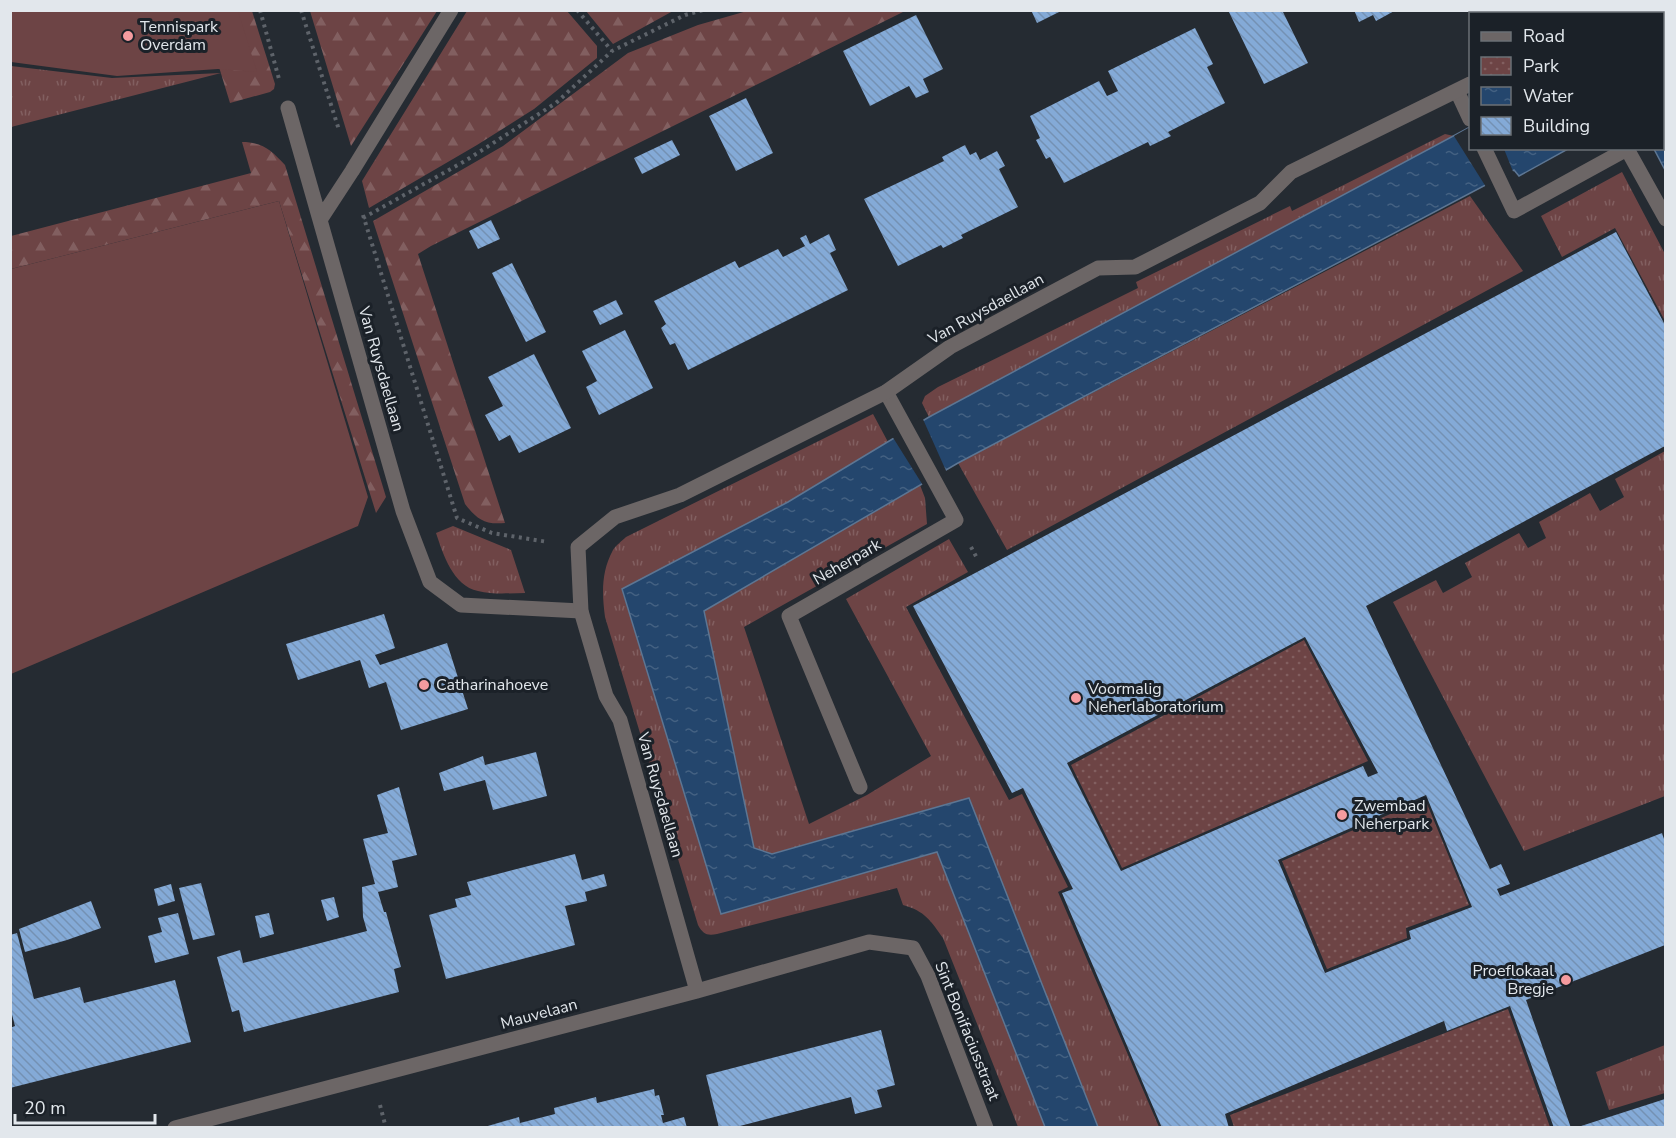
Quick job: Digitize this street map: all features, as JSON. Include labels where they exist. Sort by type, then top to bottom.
[{"type":"street","points":[[320,220],[451,10]]},
{"type":"street","name":"Van Ruysdaellaan","points":[[697,991],[620,720],[606,696],[581,611],[578,547],[615,517],[680,495],[886,392],[950,347],[1098,268],[1135,267],[1260,203],[1291,172],[1464,88]]},
{"type":"street","points":[[1464,88],[1469,114]]},
{"type":"street","name":"Van Ruysdaellaan","points":[[288,108],[403,511],[430,582],[461,605],[581,611]]},
{"type":"street","points":[[1485,150],[1514,211],[1625,150]]},
{"type":"street","points":[[1628,150],[1665,219]]},
{"type":"street","name":"Neherpark","points":[[860,787],[789,616],[956,520],[886,392]]},
{"type":"street","name":"Mauvelaan","points":[[175,1128],[697,991],[869,942],[913,948]]},
{"type":"street","name":"Sint Bonifaciusstraat","points":[[913,948],[928,976],[986,1128]]},
{"type":"path","points":[[260,10],[288,108]]},
{"type":"path","points":[[301,10],[457,518],[492,533],[578,547]]},
{"type":"path","points":[[577,10],[612,51]]},
{"type":"path","points":[[363,218],[465,161],[556,103],[612,51],[685,15],[703,10]]},
{"type":"green space","name":"Tennispark Overdam","points":[[11,11],[238,11],[257,72],[218,69],[117,76],[11,62]]},
{"type":"green space","points":[[125,11],[252,11],[275,84],[274,89],[230,103],[219,67]]},
{"type":"green space","points":[[310,11],[437,11],[351,146]]},
{"type":"green space","points":[[467,11],[567,11],[597,46],[597,58],[534,109],[369,208],[362,181]]},
{"type":"green space","points":[[586,11],[673,11],[613,44]]},
{"type":"green space","points":[[747,11],[905,11],[418,254],[505,523],[482,520],[465,504],[373,221],[503,146],[628,53],[698,25]]},
{"type":"green space","points":[[11,66],[112,78],[221,73],[11,127]]},
{"type":"green space","points":[[1445,134],[1454,136],[929,417],[922,403],[925,396],[938,387],[1138,288],[1136,282],[1290,206],[1292,211]]},
{"type":"green space","points":[[242,142],[266,148],[285,165],[386,497],[376,513],[279,201],[11,269],[11,236],[251,173]]},
{"type":"green space","points":[[1622,172],[1665,254],[1665,321],[1615,228],[1562,257],[1541,216]]},
{"type":"green space","points":[[1470,196],[1523,271],[1007,550],[958,463]]},
{"type":"green space","points":[[279,201],[368,497],[358,526],[11,674],[11,269]]},
{"type":"green space","points":[[873,414],[888,442],[788,502],[622,589],[721,913],[937,851],[1045,1127],[1018,1127],[943,938],[927,917],[903,905],[897,888],[717,934],[706,934],[702,930],[698,925],[605,617],[603,591],[606,567],[613,550],[626,537]]},
{"type":"green space","points":[[1665,451],[1665,796],[1524,851],[1393,602],[1436,580],[1443,593],[1472,577],[1465,563],[1519,533],[1528,548],[1546,538],[1539,522],[1590,493],[1600,511],[1624,497],[1615,479]]},
{"type":"green space","points":[[920,485],[925,498],[927,524],[744,627],[809,824],[867,795],[931,756],[846,599],[949,539],[968,572],[906,607],[1009,800],[1022,794],[1068,887],[1058,892],[1159,1127],[1098,1127],[969,798],[772,854],[754,848],[704,611]]},
{"type":"green space","points":[[453,526],[511,550],[525,593],[484,592],[469,588],[462,583],[450,568],[436,533]]},
{"type":"green space","points":[[1304,640],[1368,761],[1122,868],[1071,765]]},
{"type":"green space","points":[[1425,799],[1469,905],[1406,928],[1407,938],[1327,969],[1282,861]]},
{"type":"green space","points":[[1508,1009],[1550,1127],[1234,1127],[1230,1115]]},
{"type":"green space","points":[[1665,1045],[1665,1093],[1609,1110],[1596,1072]]},
{"type":"water","points":[[1664,45],[1665,170],[1655,150],[1664,150]]},
{"type":"water","points":[[1469,128],[1469,150],[1566,150],[1519,176],[1514,170],[958,463],[704,611],[754,848],[772,854],[969,798],[1098,1127],[1045,1127],[937,852],[721,914],[622,589],[788,502],[929,417]]},
{"type":"pier","points":[[1469,128],[1469,150],[1504,150],[1514,174],[1486,187],[1454,136]]},
{"type":"pier","points":[[922,417],[947,473],[924,487],[892,436]]},
{"type":"building","points":[[1031,10],[1063,10],[1037,23]]},
{"type":"building","points":[[1228,10],[1282,10],[1308,63],[1264,84]]},
{"type":"building","points":[[1354,10],[1396,10],[1376,21],[1373,15],[1359,22]]},
{"type":"building","points":[[916,15],[943,69],[923,79],[929,92],[916,98],[909,86],[870,106],[843,51]]},
{"type":"building","points":[[1195,28],[1213,64],[1207,67],[1225,103],[1168,132],[1171,136],[1150,146],[1148,142],[1064,183],[1050,157],[1046,159],[1036,140],[1040,138],[1030,116],[1099,81],[1107,96],[1118,91],[1108,71]]},
{"type":"building","points":[[746,98],[773,153],[736,171],[709,116]]},
{"type":"building","points":[[672,140],[680,155],[642,174],[634,158]]},
{"type":"building","points":[[965,145],[970,155],[976,152],[980,160],[997,151],[1005,166],[999,169],[1018,207],[961,235],[963,238],[943,248],[941,245],[898,266],[864,199],[944,161],[942,157]]},
{"type":"building","points":[[491,220],[500,239],[478,249],[469,231]]},
{"type":"building","name":"Voormalig Neherlaboratorium","points":[[1616,232],[1665,325],[1665,446],[1366,606],[1490,869],[1501,864],[1510,884],[1497,889],[1500,896],[1662,833],[1665,842],[1665,945],[1526,1000],[1571,1128],[1554,1128],[1510,1006],[1447,1031],[1444,1021],[1225,1114],[1229,1128],[1162,1128],[1062,893],[1073,889],[1023,788],[1012,793],[913,606]],"holes":[[[1305,637],[1378,773],[1368,777],[1363,766],[1121,871],[1067,763]],[[1426,795],[1472,907],[1409,931],[1411,939],[1325,973],[1278,860]]]},
{"type":"building","points":[[829,234],[836,250],[830,253],[848,290],[688,370],[675,343],[670,345],[661,328],[666,324],[654,301],[735,261],[739,268],[778,249],[783,257],[805,246],[800,238],[806,235],[810,244]]},
{"type":"building","points":[[512,263],[546,332],[526,342],[492,273]]},
{"type":"building","points":[[616,300],[623,314],[600,325],[593,311]]},
{"type":"building","points":[[625,330],[653,388],[599,415],[586,387],[597,381],[582,351]]},
{"type":"building","points":[[534,354],[571,428],[519,453],[510,435],[499,441],[485,415],[503,406],[488,377]]},
{"type":"building","points":[[384,614],[395,648],[375,655],[380,665],[447,643],[468,709],[401,730],[386,682],[369,688],[360,660],[298,680],[286,644]]},
{"type":"building","points":[[536,752],[547,796],[493,810],[485,780],[444,791],[439,773],[483,756],[485,765]]},
{"type":"building","points":[[399,787],[417,855],[392,861],[398,887],[378,892],[401,967],[394,969],[399,992],[244,1032],[239,1010],[232,1012],[217,957],[240,950],[243,963],[367,931],[363,917],[362,887],[375,884],[363,839],[388,833],[377,795]]},
{"type":"building","points":[[575,854],[582,880],[604,874],[607,886],[585,892],[587,901],[565,906],[575,945],[446,979],[429,915],[457,907],[455,899],[471,895],[467,882]]},
{"type":"building","points":[[201,883],[215,935],[193,940],[179,888]]},
{"type":"building","points":[[171,884],[175,901],[158,906],[154,889]]},
{"type":"building","points":[[334,897],[339,917],[327,921],[321,900]]},
{"type":"building","points":[[91,901],[101,928],[25,952],[19,929]]},
{"type":"building","points":[[178,913],[189,954],[155,963],[148,936],[162,932],[158,918]]},
{"type":"building","points":[[269,913],[274,934],[260,938],[255,916]]},
{"type":"building","points":[[17,933],[34,999],[80,987],[84,1003],[175,980],[191,1042],[10,1088],[10,1028],[15,1026],[10,1007],[10,935]]},
{"type":"building","points":[[881,1030],[895,1085],[877,1090],[882,1107],[855,1114],[851,1097],[732,1128],[719,1128],[706,1075]]},
{"type":"building","points":[[654,1089],[655,1096],[659,1095],[664,1115],[661,1115],[663,1123],[684,1117],[687,1128],[481,1128],[519,1117],[520,1123],[555,1114],[554,1108],[596,1097],[597,1103]]},
{"type":"building","points":[[1665,1099],[1665,1128],[1578,1128],[1578,1127]]},
{"type":"place","name":"Tennispark Overdam","points":[[128,36]]},
{"type":"place","name":"Catharinahoeve","points":[[424,685]]},
{"type":"place","name":"Voormalig Neherlaboratorium","points":[[1076,698]]},
{"type":"place","name":"Zwembad Neherpark","points":[[1342,815]]},
{"type":"place","name":"Proeflokaal Bregje","points":[[1566,980]]}]
